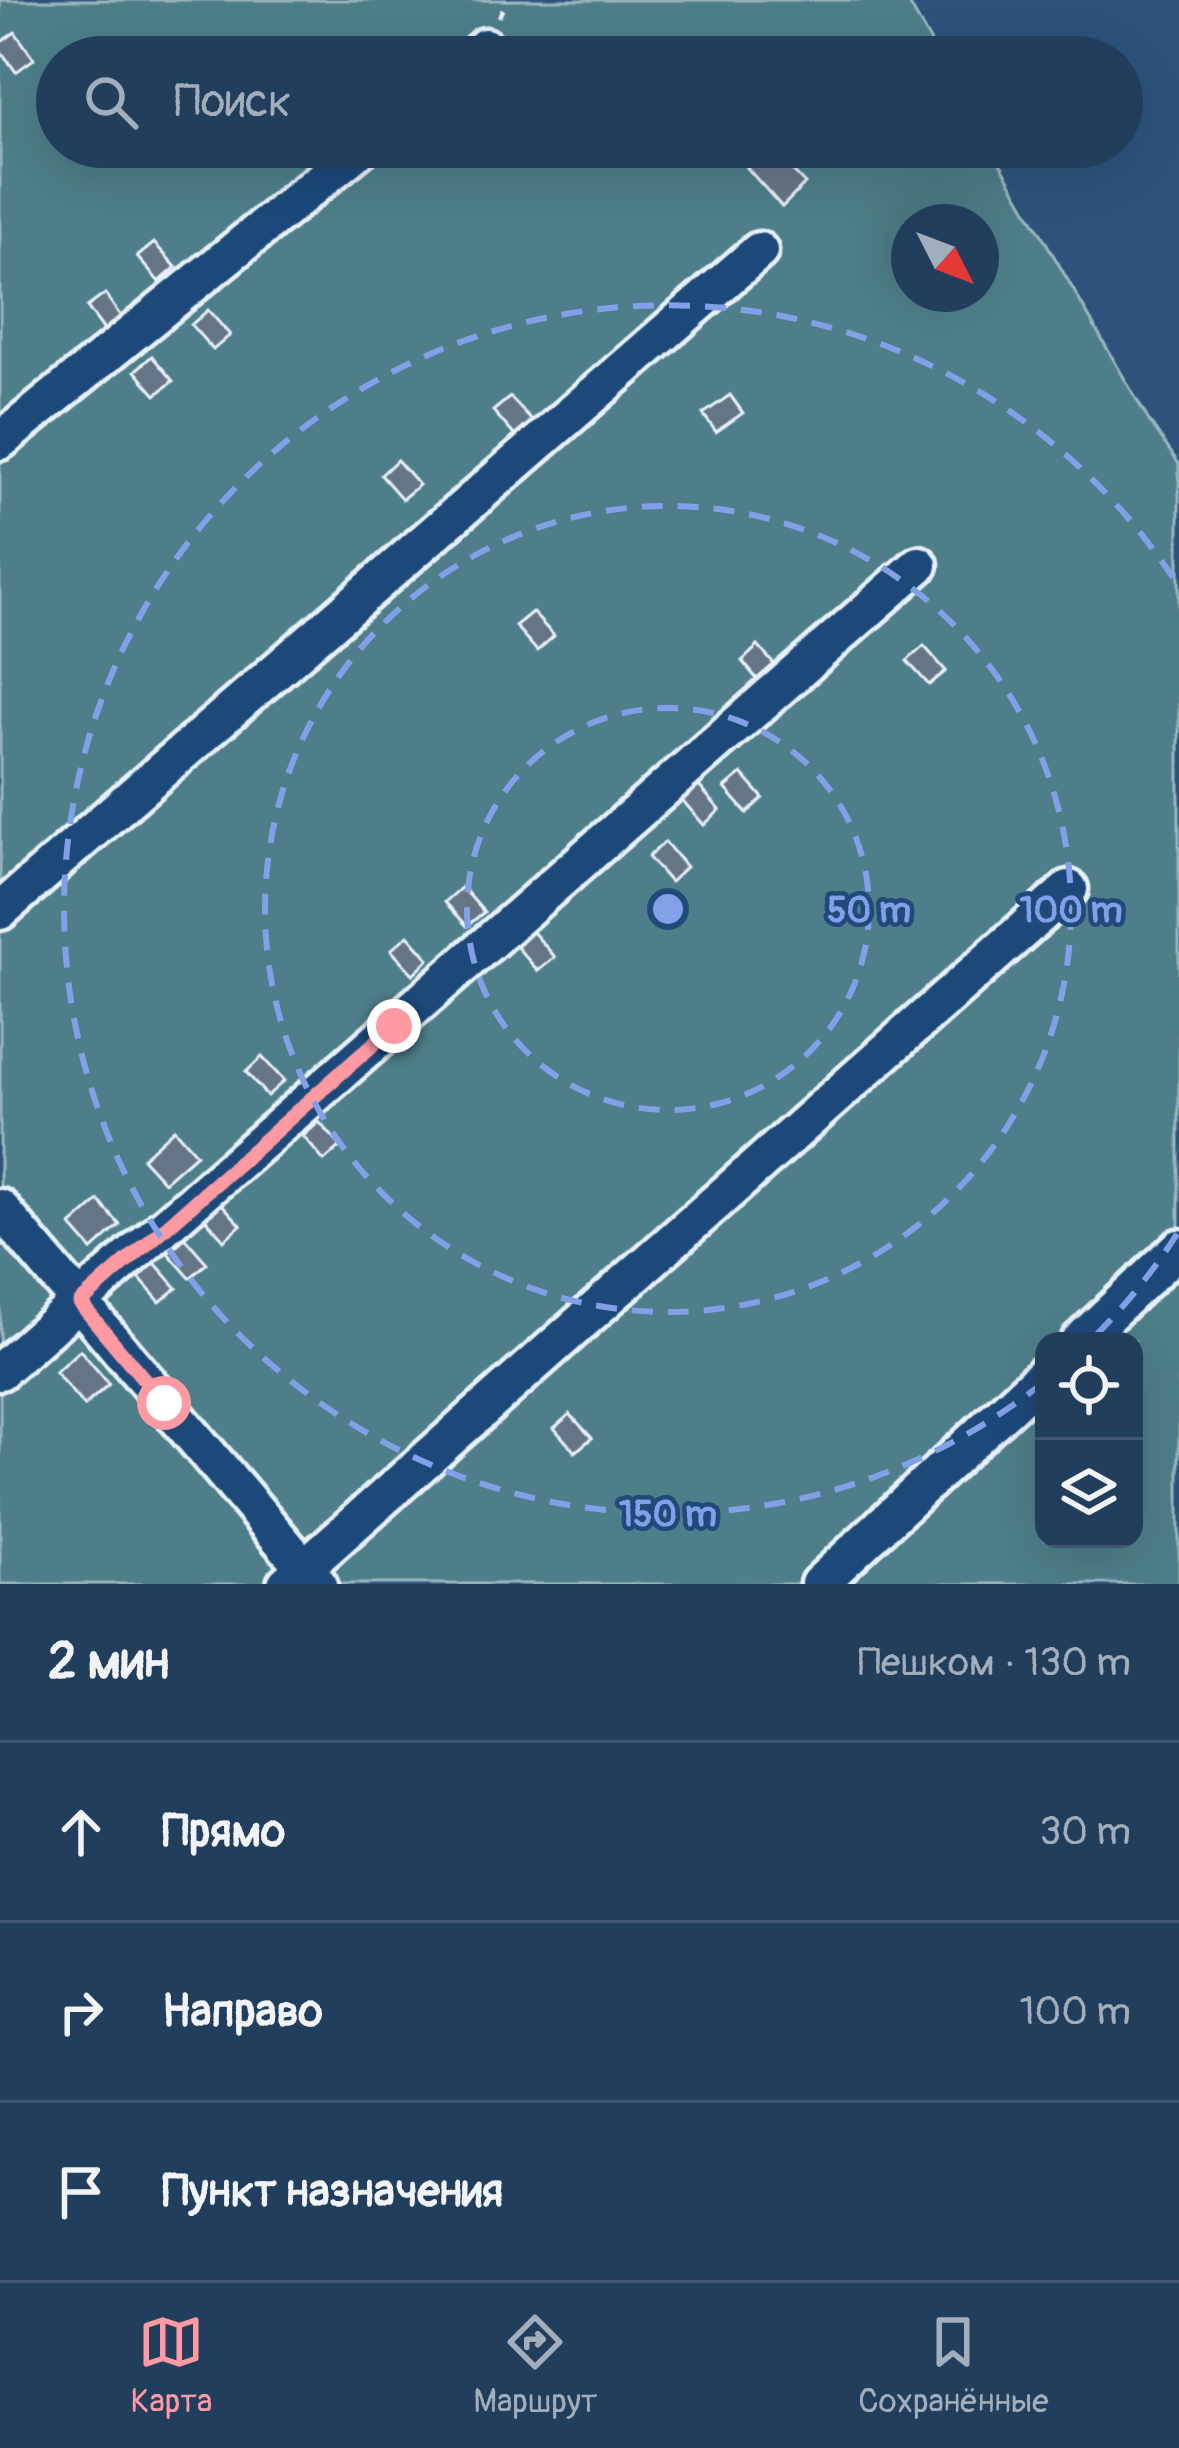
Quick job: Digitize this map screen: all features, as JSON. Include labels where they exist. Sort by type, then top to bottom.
[{"type":"street","points":[[0,441],[336,168]]},
{"type":"street","points":[[0,911],[759,251]]},
{"type":"street","points":[[0,1371],[919,565]]},
{"type":"street","points":[[0,1208],[303,1579],[1069,889]]},
{"type":"street","points":[[1090,1332],[1179,1249]]},
{"type":"street","points":[[819,1584],[1035,1382]]},
{"type":"green space","points":[[0,0],[907,0],[927,36],[36,36],[36,168],[1003,168],[1149,421],[1179,464],[1179,1584],[0,1584]]},
{"type":"building","points":[[15,32],[34,59],[16,72],[0,50],[0,43]]},
{"type":"building","points":[[747,168],[789,168],[805,184],[782,207]]},
{"type":"building","points":[[154,243],[176,267],[159,282],[137,257]]},
{"type":"building","points":[[105,294],[124,321],[106,333],[87,307]]},
{"type":"building","points":[[208,310],[230,335],[213,350],[191,325]]},
{"type":"building","points":[[152,356],[173,381],[156,395],[135,371]]},
{"type":"building","points":[[730,395],[743,413],[716,432],[703,414]]},
{"type":"building","points":[[510,397],[532,421],[515,436],[493,411]]},
{"type":"building","points":[[397,460],[419,485],[402,499],[381,475]]},
{"type":"building","points":[[532,612],[554,636],[537,651],[515,626]]},
{"type":"building","points":[[758,646],[780,671],[763,686],[742,661]]},
{"type":"building","points":[[924,646],[946,671],[929,685],[907,661]]},
{"type":"building","points":[[742,774],[763,798],[747,813],[725,788]]},
{"type":"building","points":[[699,786],[720,810],[704,825],[682,800]]},
{"type":"building","points":[[665,842],[686,867],[670,882],[648,857]]},
{"type":"building","points":[[462,887],[484,912],[467,926],[445,902]]},
{"type":"building","points":[[533,932],[555,957],[538,971],[517,947]]},
{"type":"building","points":[[408,935],[429,959],[413,974],[391,950]]},
{"type":"building","points":[[262,1057],[284,1081],[267,1096],[246,1072]]},
{"type":"building","points":[[319,1122],[341,1146],[324,1161],[303,1136]]},
{"type":"building","points":[[174,1129],[196,1154],[164,1182],[142,1158]]},
{"type":"building","points":[[99,1201],[120,1225],[92,1250],[71,1226]]},
{"type":"building","points":[[219,1201],[241,1225],[224,1240],[203,1216]]},
{"type":"building","points":[[185,1238],[207,1263],[190,1278],[168,1253]]},
{"type":"building","points":[[155,1263],[177,1288],[160,1302],[139,1278]]},
{"type":"building","points":[[80,1350],[109,1384],[84,1406],[55,1372]]},
{"type":"building","points":[[570,1414],[592,1438],[575,1452],[554,1428]]},
{"type":"route","points":[[164,1403],[80,1303],[394,1026]]}]
